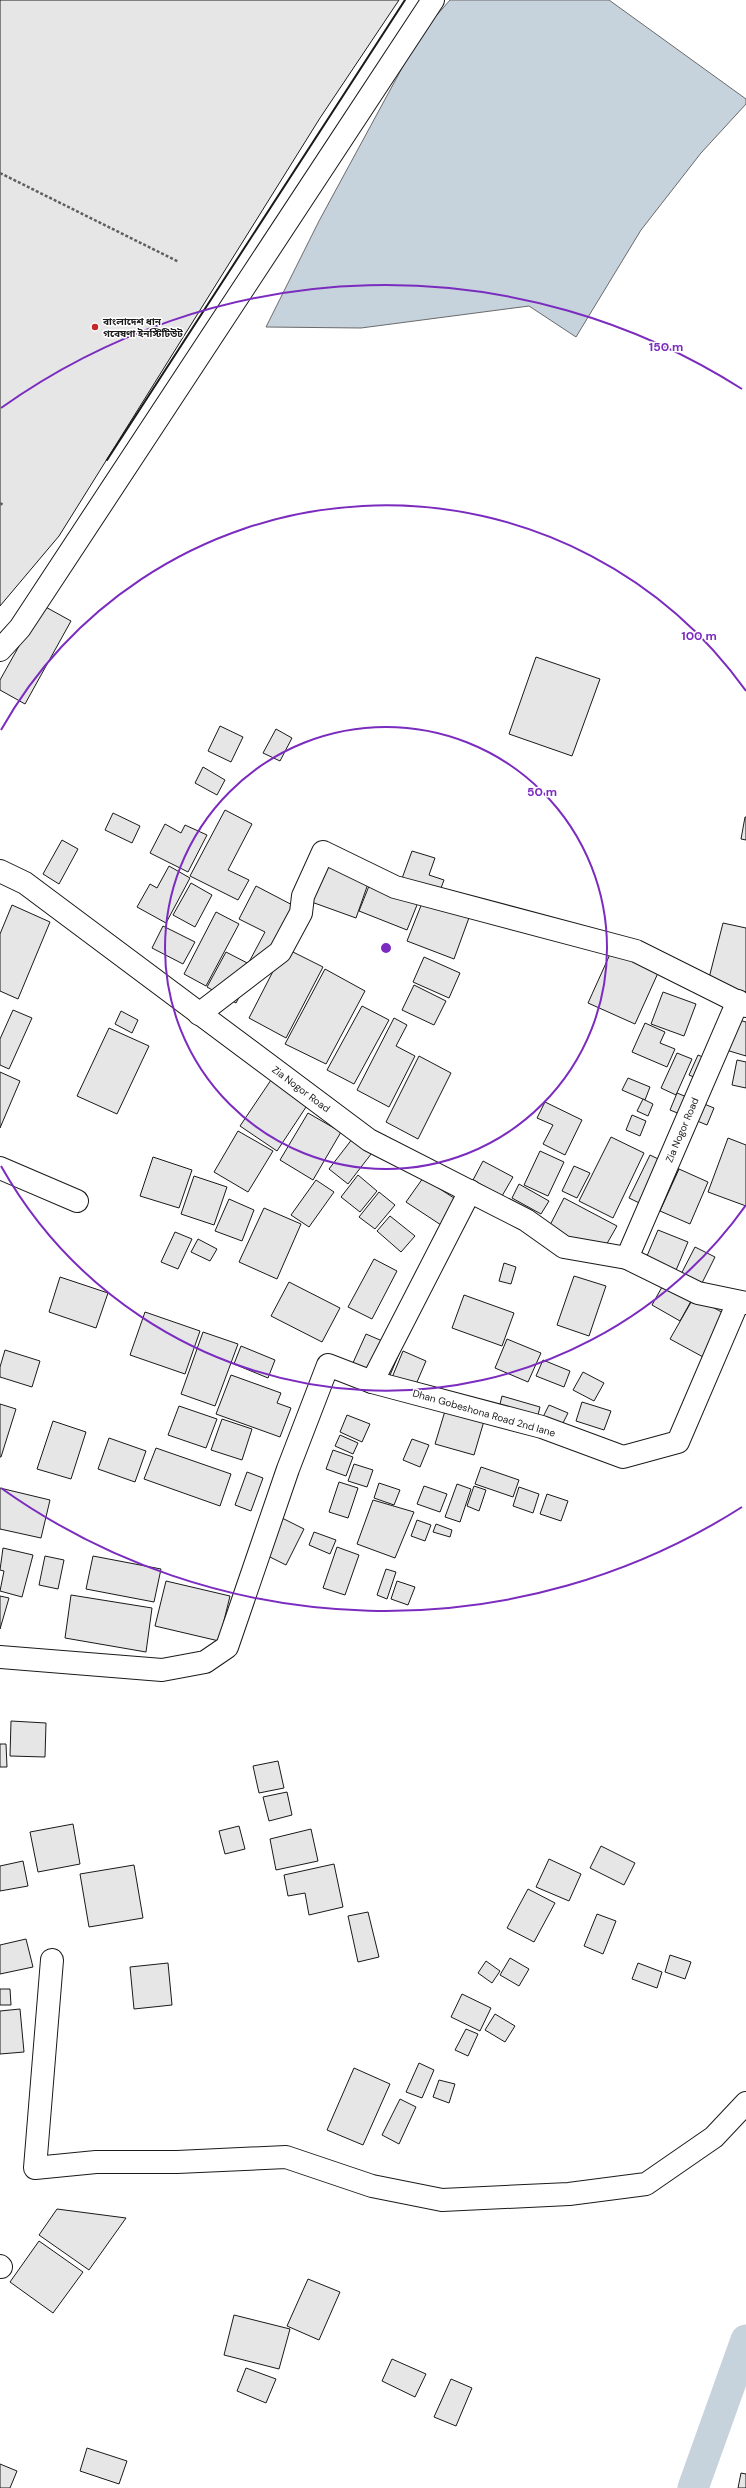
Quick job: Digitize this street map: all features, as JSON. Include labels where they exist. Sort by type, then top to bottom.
[{"type":"street","points":[[0,650],[20,628],[433,0]]},
{"type":"street","points":[[199,1014],[280,952],[301,913],[303,896],[323,852],[396,887],[636,951],[742,1004]]},
{"type":"street","name":"Zia Nogor Road","points":[[0,871],[25,883],[369,1140],[526,1220],[564,1247],[627,1258],[698,1293],[742,1302]]},
{"type":"street","name":"Zia Nogor Road","points":[[627,1258],[742,1004]]},
{"type":"street","points":[[0,1168],[77,1201]]},
{"type":"street","points":[[372,1382],[470,1191]]},
{"type":"street","name":"Dhan Gobeshona Road 2nd lane","points":[[0,1657],[162,1670],[206,1662],[227,1647],[288,1469],[328,1365],[372,1382],[542,1427],[623,1457],[678,1442],[742,1302]]},
{"type":"street","points":[[52,1960],[35,2168],[96,2162],[177,2162],[286,2156],[372,2186],[442,2200],[569,2194],[646,2184],[714,2137],[746,2104]]},
{"type":"path","points":[[0,173],[179,262]]},
{"type":"shaded area","points":[[450,0],[609,0],[746,99],[746,104],[701,153],[641,230],[576,337],[529,306],[361,328],[266,327],[319,221],[421,33]]},
{"type":"building","name":"বাংলাদেশ ধান গবেষণা ইনস্টিটিউট","points":[[0,0],[399,0],[320,118],[59,536],[0,606]]},
{"type":"building","points":[[42,605],[71,621],[25,704],[0,690],[0,680]]},
{"type":"building","points":[[536,657],[600,679],[572,756],[509,734]]},
{"type":"building","points":[[220,726],[243,737],[231,762],[208,751]]},
{"type":"building","points":[[276,729],[292,738],[280,761],[263,753]]},
{"type":"building","points":[[203,767],[225,780],[217,795],[195,783]]},
{"type":"building","points":[[225,810],[252,824],[228,870],[249,880],[238,900],[190,876]]},
{"type":"building","points":[[113,813],[140,826],[132,843],[105,830]]},
{"type":"building","points":[[746,817],[746,840],[741,839]]},
{"type":"building","points":[[165,824],[181,833],[185,825],[207,835],[188,872],[150,853]]},
{"type":"building","points":[[62,840],[78,849],[59,884],[43,874]]},
{"type":"building","points":[[412,851],[435,858],[429,875],[444,880],[438,896],[400,884]]},
{"type":"building","points":[[321,860],[370,878],[356,918],[306,900]]},
{"type":"building","points":[[169,866],[190,878],[166,923],[137,907],[150,884],[157,888]]},
{"type":"building","points":[[371,881],[419,900],[407,930],[359,911]]},
{"type":"building","points":[[191,883],[212,895],[195,927],[173,915]]},
{"type":"building","points":[[256,886],[300,909],[268,971],[249,962],[265,932],[239,919]]},
{"type":"building","points":[[424,898],[470,915],[454,959],[407,941]]},
{"type":"building","points":[[12,905],[50,922],[18,999],[0,991],[0,934]]},
{"type":"building","points":[[216,912],[239,924],[206,986],[184,974]]},
{"type":"building","points":[[723,923],[746,928],[746,992],[708,982]]},
{"type":"building","points":[[163,926],[195,942],[183,964],[152,948]]},
{"type":"building","points":[[285,948],[323,967],[286,1038],[249,1018]]},
{"type":"building","points":[[226,952],[255,967],[236,1003],[207,987]]},
{"type":"building","points":[[611,952],[658,973],[635,1024],[588,1003]]},
{"type":"building","points":[[424,957],[460,973],[449,998],[413,982]]},
{"type":"building","points":[[325,969],[365,991],[326,1064],[285,1044]]},
{"type":"building","points":[[414,985],[446,1001],[434,1025],[402,1010]]},
{"type":"building","points":[[663,992],[696,1004],[684,1036],[651,1024]]},
{"type":"building","points":[[362,1006],[389,1020],[354,1084],[327,1070]]},
{"type":"building","points":[[13,1010],[32,1018],[9,1069],[0,1065],[0,1039]]},
{"type":"building","points":[[121,1011],[138,1020],[132,1033],[115,1024]]},
{"type":"building","points":[[394,1018],[407,1025],[396,1046],[415,1056],[389,1107],[357,1090]]},
{"type":"building","points":[[735,1019],[746,1022],[746,1056],[726,1050]]},
{"type":"building","points":[[645,1023],[665,1032],[660,1043],[675,1049],[667,1067],[632,1052]]},
{"type":"building","points":[[109,1028],[149,1046],[117,1114],[77,1096]]},
{"type":"building","points":[[677,1053],[692,1059],[676,1095],[661,1088]]},
{"type":"building","points":[[698,1055],[717,1063],[708,1083],[689,1075]]},
{"type":"building","points":[[419,1056],[451,1073],[418,1139],[386,1122]]},
{"type":"building","points":[[737,1060],[746,1062],[746,1088],[732,1085]]},
{"type":"building","points":[[0,1072],[20,1081],[0,1128]]},
{"type":"building","points":[[628,1078],[650,1087],[645,1100],[622,1090]]},
{"type":"building","points":[[271,1080],[308,1104],[277,1151],[240,1126]]},
{"type":"building","points":[[677,1093],[714,1108],[707,1125],[670,1110]]},
{"type":"building","points":[[643,1099],[653,1104],[648,1116],[637,1111]]},
{"type":"building","points":[[545,1102],[582,1120],[565,1155],[543,1144],[553,1125],[537,1118]]},
{"type":"building","points":[[308,1113],[341,1132],[313,1180],[280,1160]]},
{"type":"building","points":[[632,1115],[646,1121],[640,1136],[626,1130]]},
{"type":"building","points":[[238,1131],[273,1151],[248,1192],[214,1172]]},
{"type":"building","points":[[356,1134],[375,1149],[348,1184],[329,1169]]},
{"type":"building","points":[[611,1137],[644,1153],[613,1218],[579,1201]]},
{"type":"building","points":[[728,1138],[746,1145],[746,1206],[708,1192]]},
{"type":"building","points":[[540,1151],[564,1162],[548,1196],[524,1185]]},
{"type":"building","points":[[650,1155],[679,1169],[658,1212],[629,1198]]},
{"type":"building","points":[[153,1157],[192,1170],[179,1208],[140,1196]]},
{"type":"building","points":[[483,1161],[513,1177],[502,1196],[473,1180]]},
{"type":"building","points":[[574,1166],[590,1173],[577,1198],[562,1191]]},
{"type":"building","points":[[679,1169],[708,1182],[690,1224],[660,1211]]},
{"type":"building","points":[[358,1175],[377,1191],[360,1212],[341,1197]]},
{"type":"building","points":[[194,1176],[227,1187],[214,1225],[181,1214]]},
{"type":"building","points":[[423,1178],[457,1200],[441,1225],[406,1202]]},
{"type":"building","points":[[316,1180],[334,1192],[309,1227],[291,1215]]},
{"type":"building","points":[[519,1184],[549,1201],[541,1214],[512,1198]]},
{"type":"building","points":[[379,1192],[395,1205],[375,1229],[359,1217]]},
{"type":"building","points":[[564,1198],[617,1226],[601,1254],[549,1227]]},
{"type":"building","points":[[229,1199],[254,1210],[242,1241],[215,1231]]},
{"type":"building","points":[[264,1208],[301,1224],[277,1279],[239,1262]]},
{"type":"building","points":[[390,1216],[415,1236],[401,1252],[377,1231]]},
{"type":"building","points":[[658,1230],[688,1242],[674,1275],[644,1263]]},
{"type":"building","points":[[175,1232],[192,1239],[178,1269],[161,1262]]},
{"type":"building","points":[[198,1239],[217,1249],[210,1261],[191,1252]]},
{"type":"building","points":[[695,1247],[715,1257],[699,1289],[679,1278]]},
{"type":"building","points":[[374,1259],[397,1271],[372,1319],[348,1307]]},
{"type":"building","points":[[504,1263],[516,1267],[511,1284],[499,1281]]},
{"type":"building","points":[[574,1276],[606,1286],[589,1336],[557,1325]]},
{"type":"building","points":[[60,1277],[108,1293],[96,1328],[49,1312]]},
{"type":"building","points":[[667,1278],[695,1294],[680,1321],[652,1305]]},
{"type":"building","points":[[289,1282],[340,1308],[322,1342],[271,1316]]},
{"type":"building","points":[[464,1295],[514,1313],[502,1346],[452,1328]]},
{"type":"building","points":[[694,1297],[740,1322],[716,1364],[670,1339]]},
{"type":"building","points":[[145,1312],[200,1331],[185,1374],[130,1355]]},
{"type":"building","points":[[203,1332],[238,1344],[215,1406],[181,1394]]},
{"type":"building","points":[[366,1334],[401,1349],[388,1380],[352,1365]]},
{"type":"building","points":[[507,1339],[541,1353],[528,1382],[495,1368]]},
{"type":"building","points":[[241,1346],[275,1360],[268,1378],[234,1364]]},
{"type":"building","points":[[5,1350],[40,1361],[32,1387],[0,1377],[0,1367]]},
{"type":"building","points":[[403,1351],[426,1361],[414,1389],[391,1380]]},
{"type":"building","points":[[543,1360],[570,1371],[564,1387],[536,1376]]},
{"type":"building","points":[[583,1372],[604,1383],[594,1401],[573,1390]]},
{"type":"building","points":[[231,1375],[281,1393],[277,1403],[291,1408],[280,1437],[216,1414]]},
{"type":"building","points":[[502,1396],[540,1407],[536,1423],[498,1412]]},
{"type":"building","points":[[582,1402],[611,1411],[604,1430],[576,1421]]},
{"type":"building","points":[[0,1404],[16,1409],[1,1457],[0,1457]]},
{"type":"building","points":[[549,1405],[568,1413],[561,1427],[542,1419]]},
{"type":"building","points":[[179,1406],[217,1419],[206,1448],[168,1435]]},
{"type":"building","points":[[445,1411],[484,1421],[474,1455],[435,1444]]},
{"type":"building","points":[[347,1415],[370,1424],[362,1442],[340,1432]]},
{"type":"building","points":[[222,1419],[252,1429],[242,1460],[211,1450]]},
{"type":"building","points":[[53,1421],[86,1432],[71,1479],[37,1469]]},
{"type":"building","points":[[340,1435],[358,1443],[353,1454],[335,1446]]},
{"type":"building","points":[[109,1438],[146,1451],[135,1482],[98,1469]]},
{"type":"building","points":[[412,1439],[429,1445],[420,1467],[403,1460]]},
{"type":"building","points":[[156,1448],[231,1474],[220,1506],[144,1479]]},
{"type":"building","points":[[333,1450],[353,1457],[346,1476],[326,1469]]},
{"type":"building","points":[[354,1464],[373,1470],[367,1487],[348,1481]]},
{"type":"building","points":[[481,1467],[519,1480],[513,1497],[475,1484]]},
{"type":"building","points":[[247,1472],[263,1478],[251,1511],[235,1505]]},
{"type":"building","points":[[339,1482],[358,1488],[348,1518],[329,1512]]},
{"type":"building","points":[[379,1483],[400,1490],[394,1505],[374,1498]]},
{"type":"building","points":[[457,1484],[471,1489],[460,1522],[445,1517]]},
{"type":"building","points":[[424,1486],[447,1494],[440,1512],[417,1504]]},
{"type":"building","points":[[474,1486],[486,1490],[479,1511],[467,1506]]},
{"type":"building","points":[[519,1487],[539,1494],[533,1513],[513,1506]]},
{"type":"building","points":[[0,1488],[50,1500],[41,1538],[0,1529]]},
{"type":"building","points":[[547,1494],[568,1501],[561,1521],[540,1514]]},
{"type":"building","points":[[373,1500],[414,1512],[395,1558],[357,1544]]},
{"type":"building","points":[[280,1517],[304,1529],[286,1565],[262,1553]]},
{"type":"building","points":[[417,1520],[431,1525],[425,1541],[411,1536]]},
{"type":"building","points":[[436,1524],[452,1530],[450,1537],[433,1532]]},
{"type":"building","points":[[314,1532],[336,1540],[330,1554],[309,1545]]},
{"type":"building","points":[[337,1547],[359,1555],[345,1595],[323,1588]]},
{"type":"building","points":[[3,1548],[33,1555],[22,1597],[0,1591],[4,1571],[0,1570]]},
{"type":"building","points":[[45,1556],[64,1560],[58,1589],[39,1585]]},
{"type":"building","points":[[93,1556],[161,1569],[154,1602],[86,1589]]},
{"type":"building","points":[[386,1569],[396,1572],[387,1599],[377,1595]]},
{"type":"building","points":[[166,1581],[230,1596],[219,1641],[155,1626]]},
{"type":"building","points":[[397,1581],[415,1587],[408,1605],[391,1599]]},
{"type":"building","points":[[71,1595],[152,1608],[146,1652],[65,1638]]},
{"type":"building","points":[[0,1596],[9,1598],[0,1629]]},
{"type":"building","points":[[11,1721],[46,1723],[45,1757],[10,1756]]},
{"type":"building","points":[[0,1744],[6,1744],[7,1767],[0,1767]]},
{"type":"building","points":[[278,1761],[284,1788],[259,1793],[253,1766]]},
{"type":"building","points":[[287,1792],[292,1815],[269,1821],[263,1797]]},
{"type":"building","points":[[73,1824],[80,1864],[38,1872],[30,1832]]},
{"type":"building","points":[[239,1826],[245,1849],[225,1854],[219,1831]]},
{"type":"building","points":[[311,1829],[318,1861],[276,1870],[270,1839]]},
{"type":"building","points":[[601,1846],[635,1863],[624,1885],[590,1868]]},
{"type":"building","points":[[549,1859],[581,1874],[569,1901],[536,1887]]},
{"type":"building","points":[[23,1861],[28,1886],[0,1891],[0,1866]]},
{"type":"building","points":[[334,1864],[343,1907],[309,1915],[305,1893],[288,1896],[284,1875]]},
{"type":"building","points":[[134,1865],[143,1918],[89,1927],[80,1874]]},
{"type":"building","points":[[528,1889],[555,1903],[534,1942],[507,1928]]},
{"type":"building","points":[[368,1912],[379,1957],[358,1962],[348,1916]]},
{"type":"building","points":[[597,1914],[616,1921],[603,1954],[584,1946]]},
{"type":"building","points":[[26,1939],[33,1967],[0,1974],[0,1945]]},
{"type":"building","points":[[670,1955],[691,1962],[685,1979],[665,1972]]},
{"type":"building","points":[[510,1958],[529,1969],[519,1986],[500,1975]]},
{"type":"building","points":[[486,1961],[500,1971],[492,1983],[478,1973]]},
{"type":"building","points":[[168,1963],[172,2005],[134,2009],[130,1967]]},
{"type":"building","points":[[638,1963],[662,1972],[657,1988],[632,1979]]},
{"type":"building","points":[[0,1989],[10,1989],[11,2005],[0,2005]]},
{"type":"building","points":[[462,1994],[491,2008],[480,2031],[451,2017]]},
{"type":"building","points":[[20,2009],[24,2052],[0,2054],[0,2011]]},
{"type":"building","points":[[495,2014],[515,2026],[505,2042],[485,2030]]},
{"type":"building","points":[[466,2029],[478,2034],[468,2056],[455,2050]]},
{"type":"building","points":[[419,2063],[434,2070],[422,2098],[406,2092]]},
{"type":"building","points":[[354,2068],[390,2084],[363,2145],[327,2130]]},
{"type":"building","points":[[439,2080],[455,2084],[449,2103],[433,2097]]},
{"type":"building","points":[[400,2099],[416,2107],[399,2144],[382,2135]]},
{"type":"building","points":[[57,2209],[126,2218],[89,2270],[39,2235]]},
{"type":"building","points":[[39,2241],[83,2272],[53,2313],[10,2282]]},
{"type":"building","points":[[308,2279],[340,2292],[319,2340],[287,2326]]},
{"type":"building","points":[[234,2315],[290,2329],[279,2369],[224,2355]]},
{"type":"building","points":[[392,2359],[426,2374],[415,2397],[382,2381]]},
{"type":"building","points":[[246,2368],[276,2379],[266,2403],[237,2391]]},
{"type":"building","points":[[451,2379],[472,2388],[456,2426],[434,2417]]},
{"type":"building","points":[[87,2448],[127,2461],[119,2484],[80,2471]]},
{"type":"building","points":[[0,2464],[17,2471],[10,2488],[0,2488]]},
{"type":"building","points":[[741,2473],[746,2474],[746,2488],[738,2488]]},
{"type":"waterway","points":[[693,2488],[746,2340]]},
{"type":"wall","points":[[107,460],[405,0]]},
{"type":"place","name":"বাংলাদেশ ধান গবেষণা ইনস্টিটিউট","points":[[95,327]]}]
